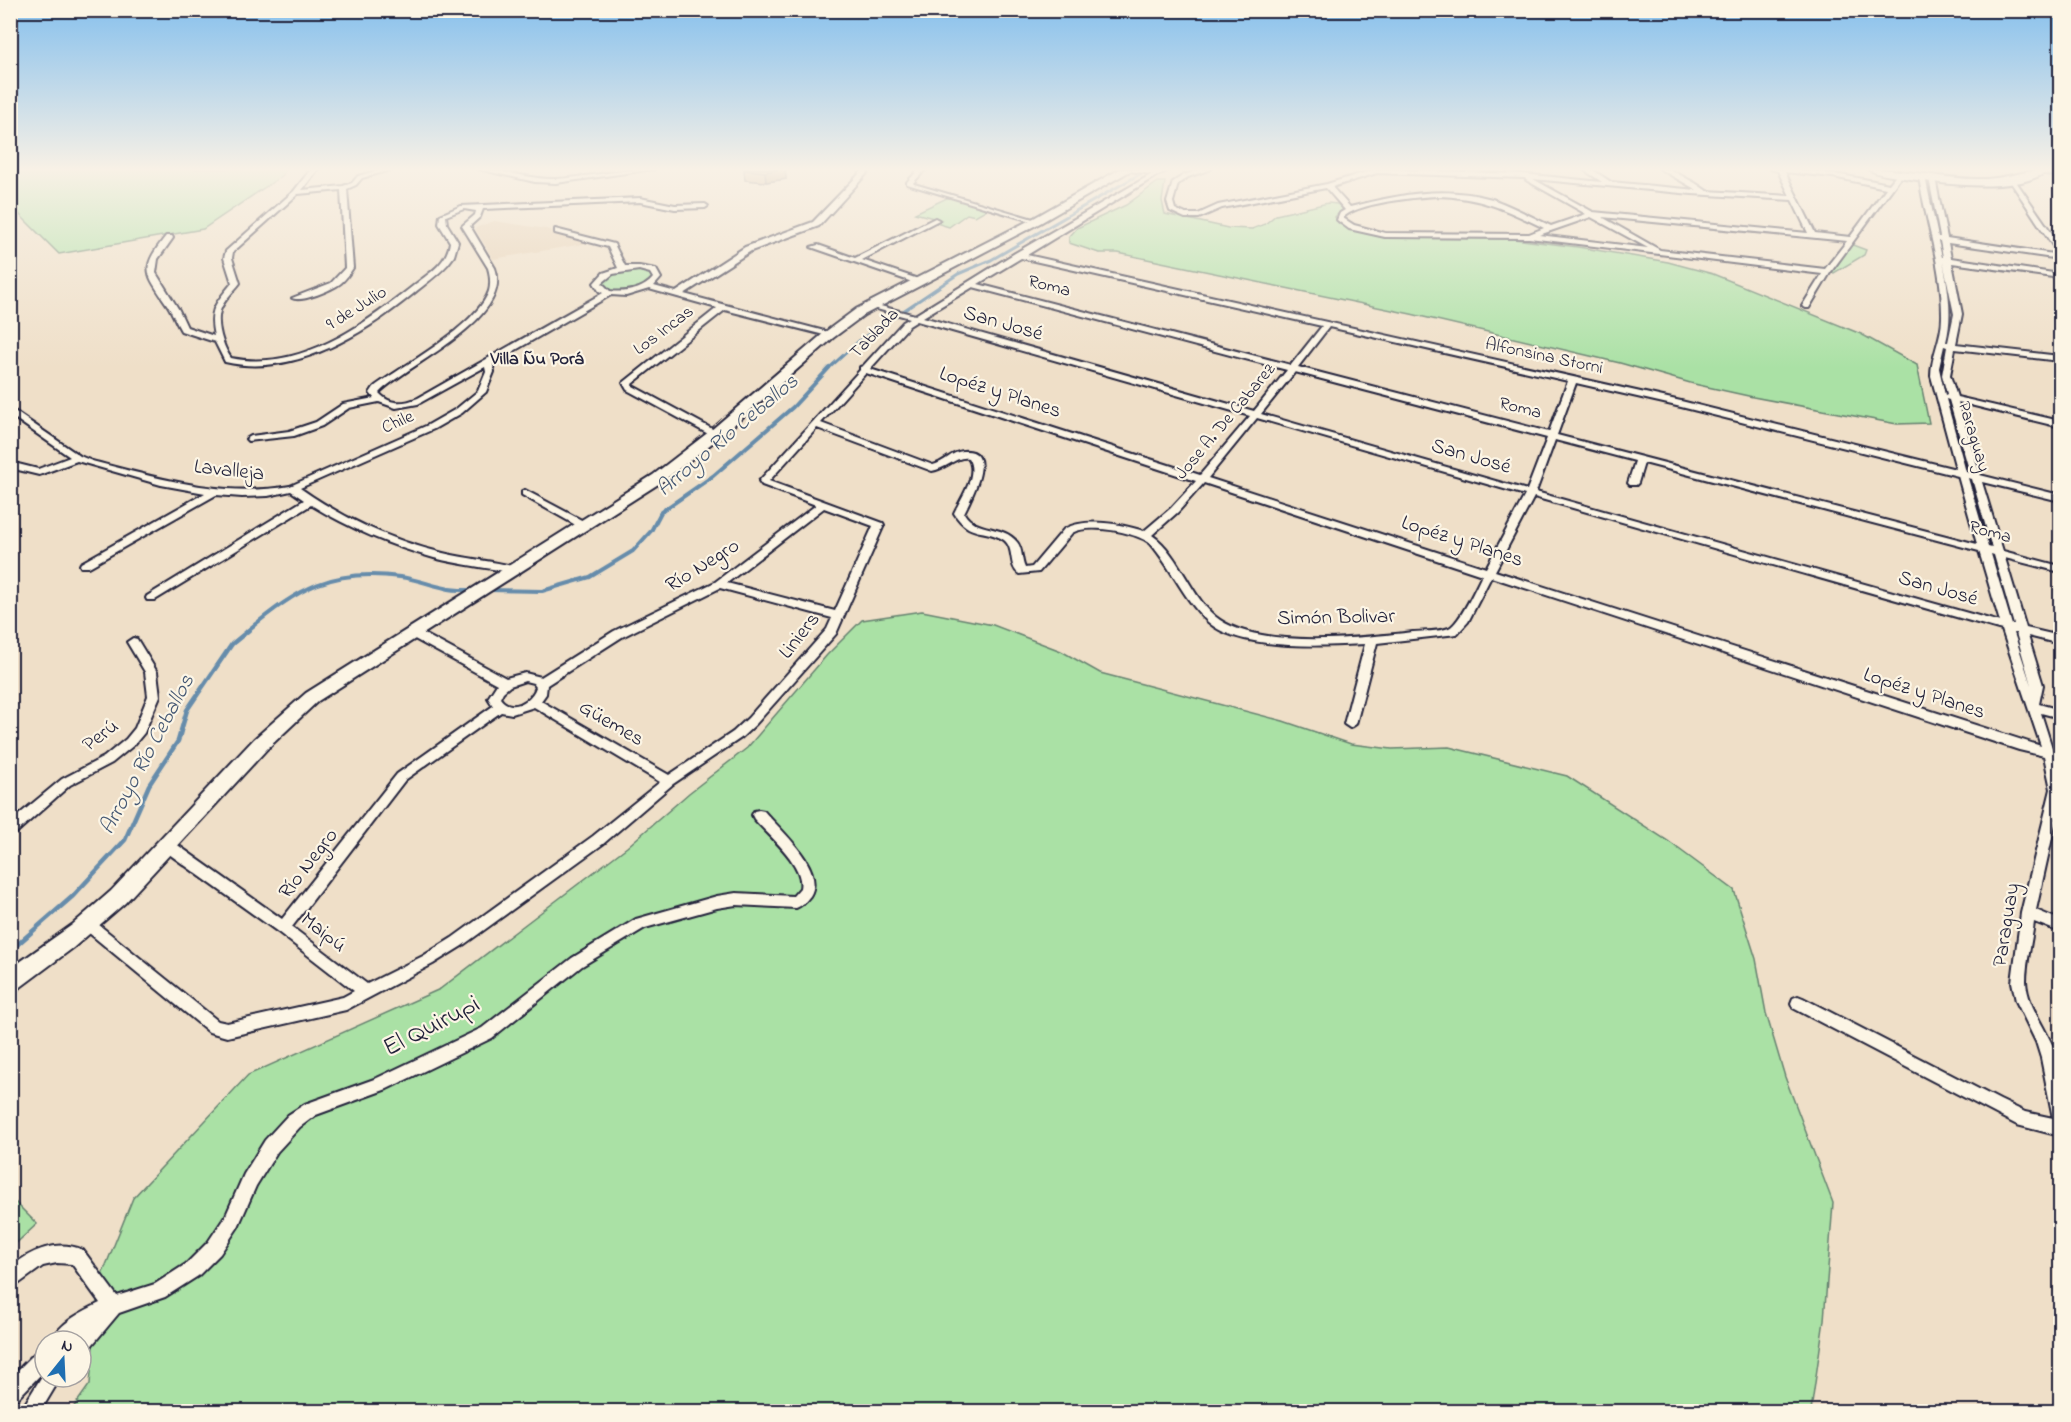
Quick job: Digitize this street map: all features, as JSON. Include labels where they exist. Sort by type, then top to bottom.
[{"type":"main road","points":[[10,982],[88,924],[119,896],[262,741],[289,716],[338,680],[658,478],[715,434],[829,334],[872,305],[1008,235]]},
{"type":"street","points":[[169,238],[151,262],[152,276],[176,311],[178,320],[184,329],[219,341],[215,312],[236,283],[228,258],[230,251],[247,235]]},
{"type":"street","points":[[296,298],[333,285],[346,276],[349,268],[347,235]]},
{"type":"street","name":"9 de Julio","points":[[219,341],[224,356],[228,360],[257,363],[308,354],[346,338],[387,313],[444,264],[454,242],[450,235]]},
{"type":"street","points":[[378,400],[374,393],[377,389],[442,344],[488,301],[495,285],[495,275],[472,235]]},
{"type":"street","points":[[573,235],[611,246],[622,269]]},
{"type":"street","points":[[677,295],[748,249],[785,235]]},
{"type":"street","points":[[855,261],[906,235]]},
{"type":"street","name":"Tablada","points":[[823,504],[764,481],[912,317],[1053,235]]},
{"type":"street","points":[[1480,235],[1529,236],[1827,272]]},
{"type":"street","points":[[1629,235],[1660,253]]},
{"type":"street","points":[[1823,235],[1851,239]]},
{"type":"street","points":[[1806,306],[1854,235]]},
{"type":"street","name":"Paraguay","points":[[1938,235],[1958,314],[1953,345],[1946,367],[1952,397],[2037,686],[2034,705]]},
{"type":"street","points":[[2051,235],[2061,250]]},
{"type":"street","points":[[1939,240],[2061,257]]},
{"type":"street","points":[[815,247],[918,282]]},
{"type":"street","name":"Alfonsina Storni","points":[[1018,255],[1681,404],[2061,498]]},
{"type":"street","points":[[1943,259],[2061,276]]},
{"type":"street","name":"Paraguay","points":[[1943,259],[1946,316],[1934,365],[1940,396],[2023,681],[2034,705],[2049,753],[2057,789],[2028,913],[2019,982],[2023,1001],[2049,1058],[2061,1118]]},
{"type":"street","points":[[639,268],[653,271],[657,278],[649,287],[626,294],[609,293],[598,287],[598,283],[605,274],[622,269],[639,268]]},
{"type":"street","name":"Roma","points":[[970,284],[2061,569]]},
{"type":"street","points":[[649,287],[829,334]]},
{"type":"street","points":[[251,439],[291,434],[319,423],[346,406],[378,400],[396,406],[408,405],[489,363],[609,293]]},
{"type":"street","name":"San José","points":[[872,305],[1531,493],[2007,627],[2061,640]]},
{"type":"street","name":"Los Incas","points":[[715,434],[630,388],[627,383],[631,377],[723,307]]},
{"type":"street","name":"Jose A. De Cabarez","points":[[1146,535],[1162,523],[1202,479],[1257,415],[1326,326]]},
{"type":"street","points":[[1941,343],[2061,359]]},
{"type":"street","name":"Chile","points":[[293,488],[431,427],[459,411],[482,392],[488,381],[489,363]]},
{"type":"street","name":"Lopéz y Planes","points":[[863,369],[2012,743],[2049,753]]},
{"type":"street","points":[[1489,572],[1531,493],[1573,380]]},
{"type":"street","points":[[1940,396],[2061,424]]},
{"type":"street","name":"Lavalleja","points":[[10,411],[77,458],[89,463],[214,492],[256,495],[293,488],[310,501],[408,547],[509,574]]},
{"type":"street","points":[[816,424],[933,468],[943,467],[960,454],[968,454],[975,462],[975,478],[959,513],[962,520],[972,528],[1010,540],[1015,547],[1019,568],[1023,572],[1035,570],[1068,531],[1075,527],[1120,530],[1146,535]]},
{"type":"street","points":[[10,465],[39,472],[77,458]]},
{"type":"street","points":[[1633,483],[1641,458]]},
{"type":"street","points":[[85,566],[214,492]]},
{"type":"street","points":[[525,493],[585,526]]},
{"type":"street","points":[[152,598],[310,501]]},
{"type":"street","name":"Río Negro","points":[[541,683],[618,634],[719,584],[823,504]]},
{"type":"street","name":"Liniers","points":[[88,924],[214,1027],[227,1030],[345,1003],[428,960],[458,942],[598,840],[669,781],[737,735],[825,641],[839,616],[879,525],[823,504]]},
{"type":"street","name":"Simón Bolivar","points":[[1146,535],[1154,542],[1187,588],[1220,625],[1257,637],[1275,640],[1325,642],[1372,640],[1453,631],[1462,622],[1489,572]]},
{"type":"street","points":[[719,584],[839,616]]},
{"type":"street","points":[[413,633],[505,683]]},
{"type":"street","points":[[1350,724],[1372,640]]},
{"type":"street","name":"Perú","points":[[10,830],[66,782],[108,760],[130,742],[140,730],[154,696],[151,672],[134,642]]},
{"type":"street","points":[[525,677],[541,683],[542,692],[534,702],[520,708],[500,707],[494,698],[499,688],[505,683],[525,677]]},
{"type":"street","name":"Güemes","points":[[534,702],[669,781]]},
{"type":"street","points":[[2034,705],[2061,714]]},
{"type":"street","name":"Río Negro","points":[[283,928],[401,777],[500,707]]},
{"type":"street","name":"El Quirupi","points":[[75,1329],[86,1319],[113,1306],[159,1292],[192,1270],[214,1248],[232,1221],[250,1180],[271,1146],[294,1121],[311,1109],[381,1084],[487,1033],[577,962],[641,923],[736,899],[796,902],[805,894],[808,882],[803,866],[759,815]]},
{"type":"street","name":"Maipú","points":[[167,845],[283,928],[366,992]]},
{"type":"street","points":[[2028,913],[2061,926]]},
{"type":"street","points":[[1798,1003],[2023,1119],[2061,1128]]},
{"type":"street","points":[[10,1281],[20,1271],[44,1255],[58,1252],[77,1256],[113,1306],[93,1329]]},
{"type":"street","points":[[10,1392],[33,1369]]},
{"type":"street","points":[[29,1412],[44,1389]]},
{"type":"shaded area","points":[[479,235],[570,235],[595,242],[493,259]]},
{"type":"green space","points":[[40,235],[166,235],[59,254]]},
{"type":"green space","points":[[1376,235],[1385,238],[1514,239],[1668,262],[1713,274],[1861,334],[1917,365],[1929,423],[1897,424],[1753,397],[1411,314],[1118,253],[1099,253],[1069,243],[1069,237]]},
{"type":"green space","points":[[1850,244],[1866,250],[1864,255],[1834,273],[1829,272]]},
{"type":"green space","points":[[631,268],[653,271],[655,282],[626,294],[602,290],[600,278]]},
{"type":"green space","points":[[922,611],[993,625],[1061,651],[1100,673],[1283,721],[1351,744],[1392,749],[1449,747],[1567,776],[1668,841],[1734,890],[1756,959],[1766,1013],[1785,1077],[1833,1203],[1824,1320],[1811,1411],[70,1412],[86,1389],[93,1389],[93,1347],[98,1285],[133,1198],[248,1075],[440,989],[627,847],[689,793],[747,748],[827,655],[862,620]]},
{"type":"green space","points":[[11,1198],[37,1224],[11,1248]]},
{"type":"waterway","name":"Arroyo Río Ceballos","points":[[828,369],[860,340],[958,274],[991,260],[1034,235]]},
{"type":"waterway","name":"Arroyo Río Ceballos","points":[[488,590],[542,591],[590,577],[633,551],[651,531],[661,512],[713,476],[793,407],[828,369]]},
{"type":"waterway","name":"Arroyo Río Ceballos","points":[[247,631],[283,603],[317,584],[335,579],[376,575],[406,578],[453,590],[477,590]]},
{"type":"waterway","name":"Arroyo Río Ceballos","points":[[10,951],[73,896],[125,840],[149,785],[178,741],[187,710],[232,644],[249,630]]},
{"type":"district","name":"Villa Ñu Porá","points":[[537,360]]}]
